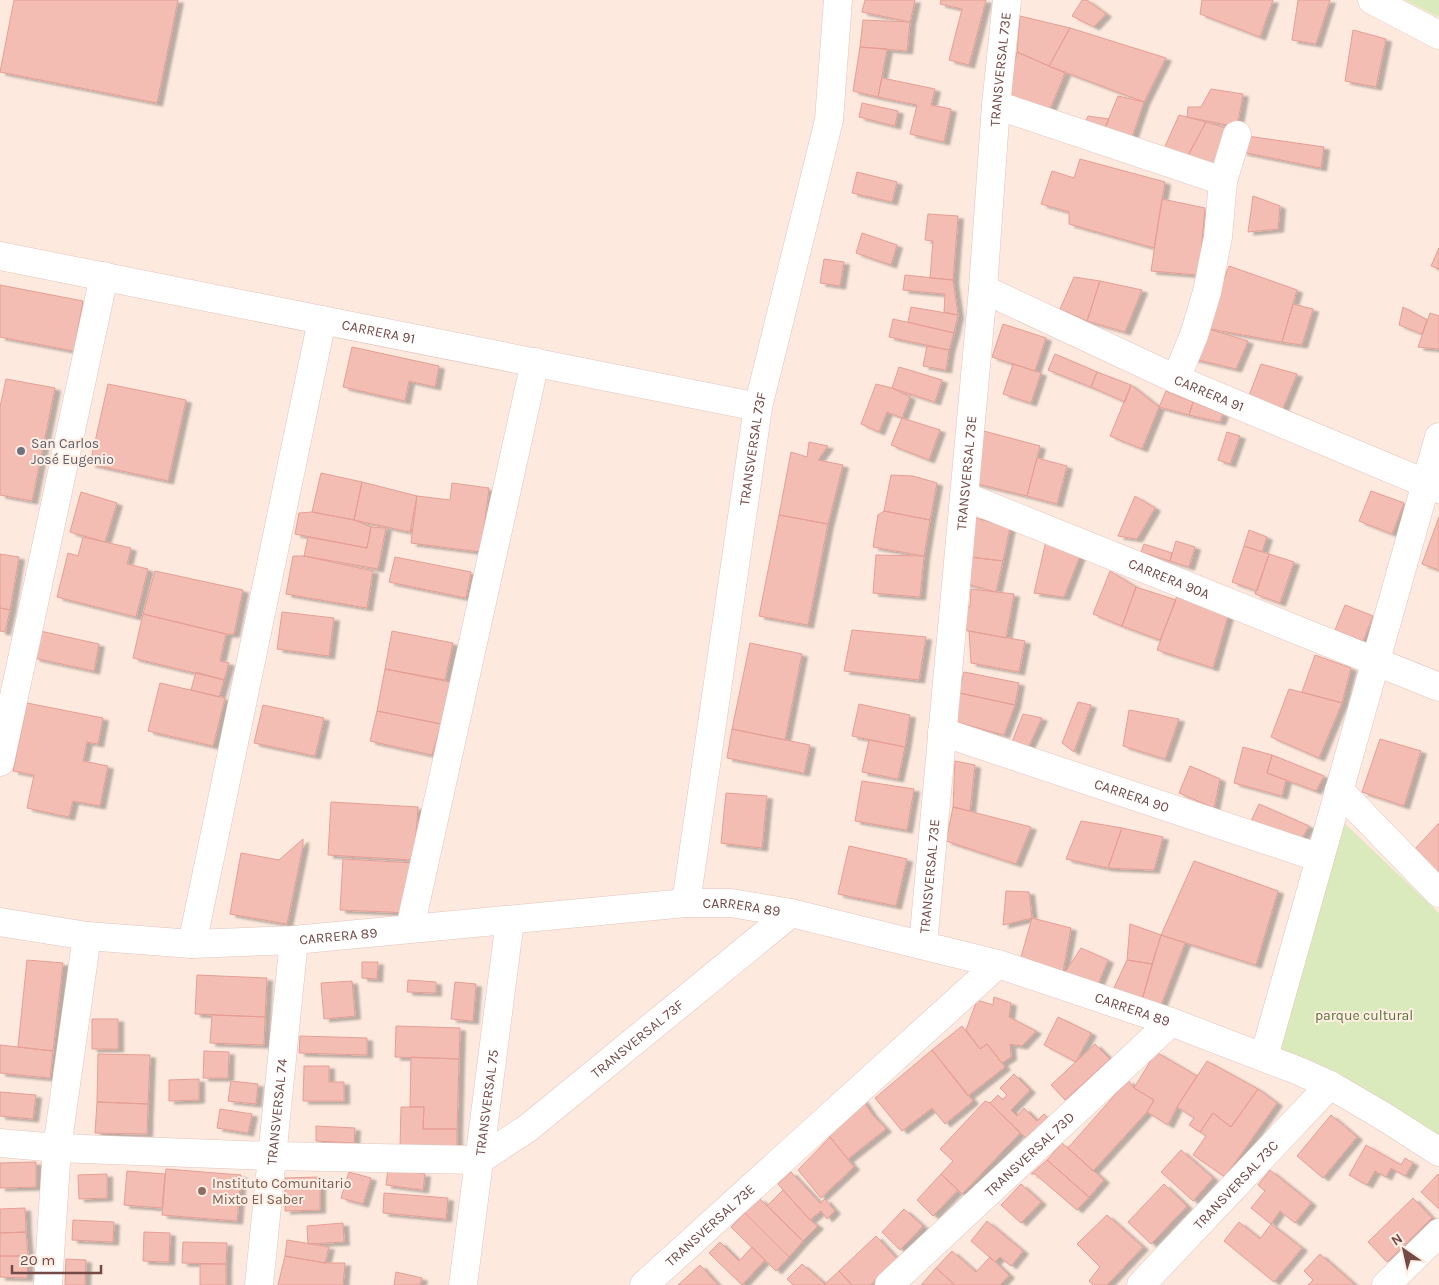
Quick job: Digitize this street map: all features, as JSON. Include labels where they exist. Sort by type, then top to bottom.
[{"type":"street","name":"TRANSVERSAL 73F","points":[[686,903],[758,407],[829,120],[838,0]]},
{"type":"street","name":"TRANSVERSAL 73E","points":[[923,945],[983,289],[996,105],[1007,0]]},
{"type":"street","points":[[1372,0],[1439,34]]},
{"type":"street","points":[[996,105],[1223,181]]},
{"type":"street","points":[[1176,379],[1194,335],[1207,292],[1218,237],[1223,181],[1237,136]]},
{"type":"street","name":"CARRERA 91","points":[[0,256],[758,407]]},
{"type":"street","points":[[0,762],[104,276]]},
{"type":"street","name":"CARRERA 91","points":[[983,289],[1176,379],[1433,486]]},
{"type":"street","points":[[192,944],[322,320]]},
{"type":"street","points":[[410,928],[535,362]]},
{"type":"street","points":[[1264,1057],[1375,662],[1433,486],[1439,437]]},
{"type":"street","name":"CARRERA 90A","points":[[964,496],[1439,687]]},
{"type":"street","name":"CARRERA 90","points":[[942,732],[1320,858]]},
{"type":"street","points":[[1339,790],[1439,893]]},
{"type":"street","name":"CARRERA 89","points":[[0,922],[87,936],[192,944],[294,940],[686,903],[731,903],[791,913],[998,964],[1171,1022],[1264,1057],[1330,1085],[1439,1152]]},
{"type":"street","name":"TRANSVERSAL 73F","points":[[479,1160],[528,1128],[791,913]]},
{"type":"street","name":"TRANSVERSAL 75","points":[[463,1285],[510,920]]},
{"type":"street","points":[[48,1285],[57,1148],[87,936]]},
{"type":"street","name":"TRANSVERSAL 74","points":[[259,1285],[294,940]]},
{"type":"street","name":"TRANSVERSAL 73E","points":[[644,1285],[998,964]]},
{"type":"street","name":"TRANSVERSAL 73D","points":[[889,1285],[1171,1022]]},
{"type":"street","name":"TRANSVERSAL 73C","points":[[1141,1285],[1330,1085]]},
{"type":"street","points":[[0,1144],[272,1156],[479,1160]]},
{"type":"street","points":[[1386,1285],[1439,1233]]},
{"type":"green space","points":[[1405,0],[1439,0],[1439,17]]},
{"type":"green space","name":"parque cultural","points":[[1341,820],[1439,913],[1439,1142],[1277,1053]]},
{"type":"building","points":[[14,0],[178,0],[157,103],[0,72]]},
{"type":"building","points":[[865,0],[915,0],[910,22],[862,12]]},
{"type":"building","points":[[941,0],[986,0],[969,65],[949,60],[962,9],[940,4]]},
{"type":"building","points":[[1082,0],[1087,0],[1106,14],[1094,27],[1072,16]]},
{"type":"building","points":[[1202,0],[1273,0],[1260,37],[1200,14]]},
{"type":"building","points":[[1298,0],[1330,0],[1316,44],[1292,40]]},
{"type":"building","points":[[1020,16],[1070,28],[1049,66],[1017,52]]},
{"type":"building","points":[[863,20],[910,22],[907,51],[860,47]]},
{"type":"building","points":[[1070,28],[1166,58],[1144,102],[1049,66]]},
{"type":"building","points":[[1353,30],[1386,39],[1376,87],[1345,81]]},
{"type":"building","points":[[860,47],[887,49],[878,97],[853,91]]},
{"type":"building","points":[[1017,52],[1065,73],[1048,114],[1008,93]]},
{"type":"building","points":[[882,78],[935,89],[931,105],[951,109],[944,142],[910,134],[917,105],[878,97]]},
{"type":"building","points":[[1211,89],[1243,94],[1237,127],[1187,117],[1188,107],[1201,107]]},
{"type":"building","points":[[1118,96],[1144,102],[1130,143],[1102,135]]},
{"type":"building","points":[[862,103],[898,111],[895,126],[859,117]]},
{"type":"building","points":[[1179,115],[1206,122],[1185,161],[1162,153]]},
{"type":"building","points":[[1088,116],[1109,119],[1102,135],[1082,131]]},
{"type":"building","points":[[1206,122],[1229,129],[1212,171],[1185,161]]},
{"type":"building","points":[[1247,136],[1324,147],[1321,168],[1242,152]]},
{"type":"building","points":[[1080,159],[1165,182],[1154,248],[1069,224],[1069,212],[1041,204],[1052,171],[1074,178]]},
{"type":"building","points":[[857,172],[897,182],[892,202],[852,193]]},
{"type":"building","points":[[1253,196],[1280,206],[1278,229],[1248,232]]},
{"type":"building","points":[[1162,199],[1205,208],[1199,275],[1151,271]]},
{"type":"building","points":[[928,214],[958,216],[953,280],[930,278],[933,241],[925,240]]},
{"type":"building","points":[[862,233],[897,245],[891,265],[856,253]]},
{"type":"building","points":[[1439,248],[1439,269],[1431,266]]},
{"type":"building","points":[[824,259],[844,262],[840,286],[820,283]]},
{"type":"building","points":[[1229,266],[1297,290],[1282,342],[1205,328]]},
{"type":"building","points":[[905,275],[953,280],[958,315],[944,312],[945,294],[903,290]]},
{"type":"building","points":[[1074,277],[1100,281],[1087,321],[1060,309]]},
{"type":"building","points":[[1100,281],[1142,290],[1125,332],[1087,321]]},
{"type":"building","points":[[0,285],[83,301],[74,351],[0,337]]},
{"type":"building","points":[[1293,304],[1313,309],[1302,345],[1282,342]]},
{"type":"building","points":[[911,307],[958,315],[954,333],[908,322]]},
{"type":"building","points":[[1403,307],[1427,320],[1422,334],[1399,325]]},
{"type":"building","points":[[1430,313],[1439,316],[1439,349],[1418,347]]},
{"type":"building","points":[[893,319],[954,333],[949,350],[889,337]]},
{"type":"building","points":[[1003,324],[1046,338],[1035,371],[992,357]]},
{"type":"building","points":[[1205,328],[1248,341],[1236,369],[1190,358]]},
{"type":"building","points":[[927,346],[949,350],[946,370],[923,366]]},
{"type":"building","points":[[352,347],[439,366],[435,387],[409,381],[405,401],[343,387]]},
{"type":"building","points":[[1055,354],[1097,372],[1091,387],[1048,370]]},
{"type":"building","points":[[1013,364],[1041,373],[1031,403],[1003,394]]},
{"type":"building","points":[[1261,364],[1297,374],[1281,413],[1247,401]]},
{"type":"building","points":[[899,367],[942,380],[935,402],[892,388]]},
{"type":"building","points":[[1097,372],[1131,385],[1125,402],[1091,387]]},
{"type":"building","name":"San Carlos José Eugenio","points":[[6,379],[55,388],[32,501],[0,495],[0,407]]},
{"type":"building","points":[[108,384],[186,400],[168,481],[90,464]]},
{"type":"building","points":[[876,384],[892,388],[910,397],[902,418],[887,412],[879,432],[861,424]]},
{"type":"building","points":[[1131,385],[1159,407],[1142,449],[1110,436]]},
{"type":"building","points":[[1166,391],[1193,402],[1189,415],[1159,407]]},
{"type":"building","points":[[1193,402],[1223,414],[1220,422],[1189,415]]},
{"type":"building","points":[[902,418],[940,430],[929,460],[891,445]]},
{"type":"building","points":[[980,430],[1040,446],[1027,496],[966,481]]},
{"type":"building","points":[[1227,432],[1240,436],[1230,464],[1218,460]]},
{"type":"building","points":[[809,442],[828,446],[818,460],[843,465],[828,524],[779,515],[791,452],[807,457]]},
{"type":"building","points":[[1037,458],[1067,466],[1057,504],[1027,496]]},
{"type":"building","points":[[321,473],[362,482],[354,520],[312,512]]},
{"type":"building","points":[[891,475],[913,476],[937,483],[930,520],[884,511]]},
{"type":"building","points":[[362,482],[417,496],[410,532],[354,520]]},
{"type":"building","points":[[452,483],[489,488],[481,552],[411,543],[417,496],[450,500]]},
{"type":"building","points":[[1371,491],[1404,503],[1392,534],[1359,521]]},
{"type":"building","points":[[81,492],[117,503],[105,542],[70,532]]},
{"type":"building","points":[[1135,496],[1155,508],[1137,539],[1118,536]]},
{"type":"building","points":[[884,511],[930,520],[924,556],[873,547],[878,515]]},
{"type":"building","points":[[312,512],[354,520],[371,527],[367,548],[295,534],[299,513]]},
{"type":"building","points":[[779,515],[828,524],[808,625],[759,616]]},
{"type":"building","points":[[972,517],[1010,527],[1003,561],[962,556]]},
{"type":"building","points":[[1439,517],[1439,570],[1422,564]]},
{"type":"building","points":[[371,527],[386,528],[378,569],[304,556],[308,537],[367,548]]},
{"type":"building","points":[[1249,530],[1267,537],[1262,552],[1244,546]]},
{"type":"building","points":[[83,537],[131,548],[127,564],[148,569],[136,617],[57,597],[68,553],[78,556]]},
{"type":"building","points":[[1046,541],[1081,553],[1064,597],[1034,593]]},
{"type":"building","points":[[1176,541],[1195,547],[1189,567],[1170,561]]},
{"type":"building","points":[[1144,544],[1172,553],[1170,561],[1141,552]]},
{"type":"building","points":[[1244,546],[1269,554],[1257,591],[1232,582]]},
{"type":"building","points":[[0,554],[19,557],[10,610],[0,608]]},
{"type":"building","points":[[1269,554],[1294,562],[1280,603],[1255,594]]},
{"type":"building","points":[[876,555],[924,556],[920,597],[873,593]]},
{"type":"building","points":[[293,556],[304,556],[373,571],[367,608],[286,594]]},
{"type":"building","points":[[962,556],[1003,561],[996,592],[960,582]]},
{"type":"building","points":[[395,557],[471,572],[466,598],[389,582]]},
{"type":"building","points":[[155,571],[243,590],[234,634],[226,634],[143,614]]},
{"type":"building","points":[[1110,571],[1136,587],[1122,626],[1093,614]]},
{"type":"building","points":[[1136,587],[1176,600],[1160,640],[1122,626]]},
{"type":"building","points":[[971,589],[1014,594],[1006,638],[969,631],[955,624],[960,605],[970,607]]},
{"type":"building","points":[[1178,593],[1228,616],[1213,668],[1157,650]]},
{"type":"building","points":[[1345,605],[1373,616],[1363,641],[1335,630]]},
{"type":"building","points":[[0,608],[10,610],[5,632],[0,631]]},
{"type":"building","points":[[282,612],[334,618],[329,656],[277,649]]},
{"type":"building","points":[[143,614],[226,634],[220,661],[229,663],[224,680],[133,658]]},
{"type":"building","points":[[852,630],[926,637],[919,680],[844,671]]},
{"type":"building","points":[[40,631],[99,644],[94,671],[34,658]]},
{"type":"building","points":[[392,631],[453,643],[445,680],[385,669]]},
{"type":"building","points":[[969,631],[1025,641],[1019,672],[971,663]]},
{"type":"building","points":[[750,643],[802,654],[785,740],[732,729]]},
{"type":"building","points":[[1315,655],[1351,668],[1342,703],[1302,692]]},
{"type":"building","points":[[385,669],[450,682],[441,724],[377,711]]},
{"type":"building","points":[[196,672],[224,680],[219,697],[191,690]]},
{"type":"building","points":[[964,672],[1019,683],[1015,705],[959,693]]},
{"type":"building","points":[[160,683],[225,698],[213,746],[148,731]]},
{"type":"building","points":[[1289,689],[1342,703],[1319,758],[1271,737]]},
{"type":"building","points":[[951,691],[1015,705],[1004,735],[949,720]]},
{"type":"building","points":[[1078,702],[1091,705],[1074,752],[1062,743]]},
{"type":"building","points":[[27,703],[103,718],[98,744],[87,742],[83,761],[108,766],[100,806],[73,801],[69,817],[27,808],[34,775],[13,771]]},
{"type":"building","points":[[859,704],[910,715],[905,747],[852,736]]},
{"type":"building","points":[[263,705],[324,718],[315,756],[254,743]]},
{"type":"building","points":[[1129,710],[1179,719],[1165,759],[1123,746]]},
{"type":"building","points":[[377,711],[441,724],[432,755],[370,741]]},
{"type":"building","points":[[1023,714],[1042,718],[1028,748],[1012,742]]},
{"type":"building","points":[[732,729],[810,745],[804,773],[727,758]]},
{"type":"building","points":[[1380,739],[1421,751],[1404,806],[1362,792]]},
{"type":"building","points":[[869,740],[905,747],[898,779],[862,772]]},
{"type":"building","points":[[1243,747],[1272,755],[1267,773],[1286,780],[1282,796],[1234,783]]},
{"type":"building","points":[[1272,755],[1324,776],[1316,791],[1267,773]]},
{"type":"building","points":[[955,761],[975,765],[970,811],[953,807]]},
{"type":"building","points":[[1190,766],[1220,779],[1214,808],[1179,793]]},
{"type":"building","points":[[862,781],[914,789],[907,830],[855,821]]},
{"type":"building","points":[[726,793],[767,796],[762,848],[721,843]]},
{"type":"building","points":[[331,802],[418,807],[414,860],[328,855]]},
{"type":"building","points":[[1259,804],[1309,826],[1300,842],[1251,821]]},
{"type":"building","points":[[953,807],[1031,827],[1016,864],[946,841]]},
{"type":"building","points":[[1081,821],[1122,828],[1108,868],[1066,859]]},
{"type":"building","points":[[1439,823],[1439,875],[1413,851]]},
{"type":"building","points":[[1122,828],[1163,837],[1154,870],[1108,868]]},
{"type":"building","points":[[303,839],[287,924],[230,914],[241,853],[279,860]]},
{"type":"building","points":[[849,846],[907,859],[896,906],[838,894]]},
{"type":"building","points":[[343,859],[414,863],[411,913],[340,910]]},
{"type":"building","points":[[1194,861],[1278,891],[1256,965],[1161,935]]},
{"type":"building","points":[[1006,891],[1029,892],[1032,918],[1003,925]]},
{"type":"building","points":[[1032,918],[1071,928],[1062,977],[1019,964]]},
{"type":"building","points":[[1130,924],[1161,935],[1152,964],[1127,960]]},
{"type":"building","points":[[1161,935],[1185,943],[1159,1010],[1140,1007]]},
{"type":"building","points":[[1081,948],[1108,960],[1097,987],[1062,977]]},
{"type":"building","points":[[27,960],[63,963],[53,1051],[18,1047]]},
{"type":"building","points":[[1127,960],[1152,964],[1140,1007],[1113,990]]},
{"type":"building","points":[[362,962],[378,962],[377,979],[362,978]]},
{"type":"building","points":[[197,975],[267,978],[265,1017],[195,1014]]},
{"type":"building","points":[[408,980],[436,982],[436,993],[407,992]]},
{"type":"building","points":[[352,981],[355,1016],[324,1019],[321,983]]},
{"type":"building","points":[[455,982],[476,984],[473,1021],[451,1019]]},
{"type":"building","points":[[994,997],[1011,1003],[1009,1017],[1036,1031],[1022,1046],[1010,1044],[1011,1057],[1002,1063],[987,1044],[980,1049],[966,1030],[977,1000],[993,1005]]},
{"type":"building","points":[[212,1015],[265,1017],[264,1045],[210,1043]]},
{"type":"building","points":[[1058,1017],[1091,1033],[1076,1062],[1044,1045]]},
{"type":"building","points":[[92,1019],[118,1019],[118,1049],[92,1049]]},
{"type":"building","points":[[396,1026],[460,1028],[459,1059],[395,1057]]},
{"type":"building","points":[[962,1026],[980,1049],[987,1044],[1005,1067],[968,1096],[932,1050]]},
{"type":"building","points":[[300,1036],[367,1038],[367,1055],[299,1053]]},
{"type":"building","points":[[1095,1044],[1110,1059],[1065,1100],[1051,1085]]},
{"type":"building","points":[[0,1045],[53,1051],[50,1078],[0,1073]]},
{"type":"building","points":[[932,1050],[973,1101],[945,1124],[932,1108],[902,1131],[875,1098]]},
{"type":"building","points":[[204,1051],[229,1052],[228,1078],[203,1078]]},
{"type":"building","points":[[1156,1052],[1197,1076],[1168,1125],[1147,1112],[1154,1100],[1134,1088]]},
{"type":"building","points":[[98,1054],[150,1055],[148,1104],[97,1102]]},
{"type":"building","points":[[411,1057],[459,1059],[457,1129],[423,1129],[424,1107],[410,1107]]},
{"type":"building","points":[[1207,1061],[1258,1089],[1231,1127],[1213,1113],[1200,1132],[1189,1125],[1194,1118],[1177,1107]]},
{"type":"building","points":[[304,1066],[329,1066],[329,1082],[344,1082],[344,1101],[303,1101]]},
{"type":"building","points":[[1014,1074],[1030,1090],[1011,1110],[1017,1116],[1024,1108],[1037,1121],[1044,1114],[1051,1120],[1030,1142],[990,1103],[998,1095],[1003,1100],[1007,1095],[1000,1088]]},
{"type":"building","points":[[199,1079],[199,1100],[169,1101],[169,1080]]},
{"type":"building","points":[[1128,1080],[1134,1088],[1154,1100],[1147,1112],[1093,1171],[1068,1148]]},
{"type":"building","points":[[231,1081],[258,1084],[256,1104],[228,1101]]},
{"type":"building","points":[[1258,1089],[1277,1103],[1225,1177],[1193,1155],[1206,1136],[1200,1132],[1213,1113],[1231,1127]]},
{"type":"building","points":[[0,1092],[36,1095],[33,1119],[0,1116]]},
{"type":"building","points":[[862,1099],[872,1114],[886,1129],[848,1159],[825,1132]]},
{"type":"building","points":[[985,1101],[990,1103],[1020,1133],[962,1194],[941,1174],[953,1161],[940,1149]]},
{"type":"building","points":[[97,1102],[148,1104],[147,1134],[95,1133]]},
{"type":"building","points":[[401,1107],[424,1107],[423,1129],[457,1129],[457,1148],[400,1147]]},
{"type":"building","points":[[220,1109],[252,1114],[248,1133],[217,1128]]},
{"type":"building","points":[[1331,1115],[1357,1137],[1323,1178],[1297,1156]]},
{"type":"building","points":[[316,1126],[355,1128],[354,1143],[316,1141]]},
{"type":"building","points":[[830,1137],[854,1167],[821,1198],[798,1170]]},
{"type":"building","points":[[1062,1143],[1104,1180],[1089,1197],[1047,1160]]},
{"type":"building","points":[[1366,1145],[1401,1165],[1405,1158],[1413,1163],[1405,1176],[1391,1168],[1386,1177],[1375,1171],[1367,1185],[1349,1175]]},
{"type":"building","points":[[1181,1150],[1213,1178],[1193,1201],[1161,1172]]},
{"type":"building","points":[[1047,1160],[1089,1197],[1077,1210],[1035,1174],[1031,1174]]},
{"type":"building","points":[[36,1162],[36,1187],[0,1188],[0,1163]]},
{"type":"building","name":"Instituto Comunitario Mixto El Saber","points":[[166,1169],[241,1175],[237,1221],[162,1215]]},
{"type":"building","points":[[388,1169],[425,1174],[423,1190],[386,1185]]},
{"type":"building","points":[[1270,1170],[1311,1203],[1295,1223],[1280,1211],[1271,1224],[1251,1208],[1265,1191],[1258,1185]]},
{"type":"building","points":[[127,1171],[165,1174],[162,1208],[124,1205]]},
{"type":"building","points":[[349,1172],[371,1178],[363,1204],[341,1198]]},
{"type":"building","points":[[791,1172],[820,1203],[825,1199],[835,1211],[827,1219],[821,1211],[810,1220],[778,1184]]},
{"type":"building","points":[[107,1174],[107,1198],[79,1199],[78,1175]]},
{"type":"building","points":[[941,1174],[958,1190],[933,1216],[917,1200]]},
{"type":"building","points":[[1439,1175],[1439,1209],[1421,1192]]},
{"type":"building","points":[[320,1177],[320,1210],[285,1211],[285,1178]]},
{"type":"building","points":[[1021,1184],[1041,1202],[1021,1223],[1001,1205]]},
{"type":"building","points":[[1164,1184],[1187,1206],[1151,1244],[1128,1222]]},
{"type":"building","points":[[783,1190],[810,1220],[818,1226],[803,1241],[767,1206]]},
{"type":"building","points":[[384,1193],[448,1198],[446,1219],[383,1213]]},
{"type":"building","points":[[759,1198],[803,1241],[789,1257],[745,1213]]},
{"type":"building","points":[[1413,1198],[1432,1218],[1387,1262],[1368,1242]]},
{"type":"building","points":[[25,1208],[26,1232],[0,1233],[0,1209]]},
{"type":"building","points":[[904,1209],[923,1226],[900,1250],[882,1232]]},
{"type":"building","points":[[745,1213],[789,1257],[776,1271],[731,1227]]},
{"type":"building","points":[[1107,1215],[1143,1247],[1107,1285],[1093,1285],[1089,1281],[1100,1267],[1077,1244]]},
{"type":"building","points":[[73,1220],[114,1222],[113,1242],[72,1240]]},
{"type":"building","points":[[987,1221],[1023,1251],[1011,1266],[1000,1257],[995,1262],[971,1241]]},
{"type":"building","points":[[1239,1222],[1260,1239],[1271,1224],[1302,1248],[1274,1282],[1224,1241]]},
{"type":"building","points":[[343,1223],[344,1242],[308,1244],[307,1226]]},
{"type":"building","points":[[26,1232],[28,1256],[0,1256],[0,1233]]},
{"type":"building","points":[[144,1232],[170,1233],[169,1262],[143,1261]]},
{"type":"building","points":[[876,1236],[898,1260],[870,1285],[852,1285],[839,1271]]},
{"type":"building","points":[[287,1240],[329,1247],[325,1263],[285,1256]]},
{"type":"building","points":[[183,1242],[227,1243],[226,1264],[182,1263]]},
{"type":"building","points":[[720,1242],[739,1261],[752,1247],[765,1260],[742,1285],[709,1253]]},
{"type":"building","points":[[952,1251],[976,1272],[990,1257],[1009,1275],[1000,1285],[955,1285],[936,1268]]},
{"type":"building","points":[[1320,1254],[1354,1285],[1308,1285],[1313,1280],[1304,1271]]},
{"type":"building","points":[[0,1256],[28,1256],[27,1278],[0,1277]]},
{"type":"building","points":[[285,1256],[325,1263],[345,1263],[343,1285],[278,1285]]},
{"type":"building","points":[[66,1259],[86,1260],[85,1285],[65,1285]]},
{"type":"building","points":[[200,1264],[226,1264],[226,1285],[200,1285]]},
{"type":"building","points":[[802,1264],[825,1285],[793,1285],[787,1279]]},
{"type":"building","points":[[700,1265],[718,1285],[678,1285]]},
{"type":"building","points":[[936,1268],[955,1285],[921,1285]]},
{"type":"building","points":[[839,1271],[852,1285],[825,1285],[825,1284]]},
{"type":"building","points":[[396,1272],[422,1278],[420,1285],[394,1285]]},
{"type":"place","name":"San Carlos José Eugenio","points":[[21,451]]},
{"type":"place","name":"Instituto Comunitario Mixto El Saber","points":[[202,1191]]}]
